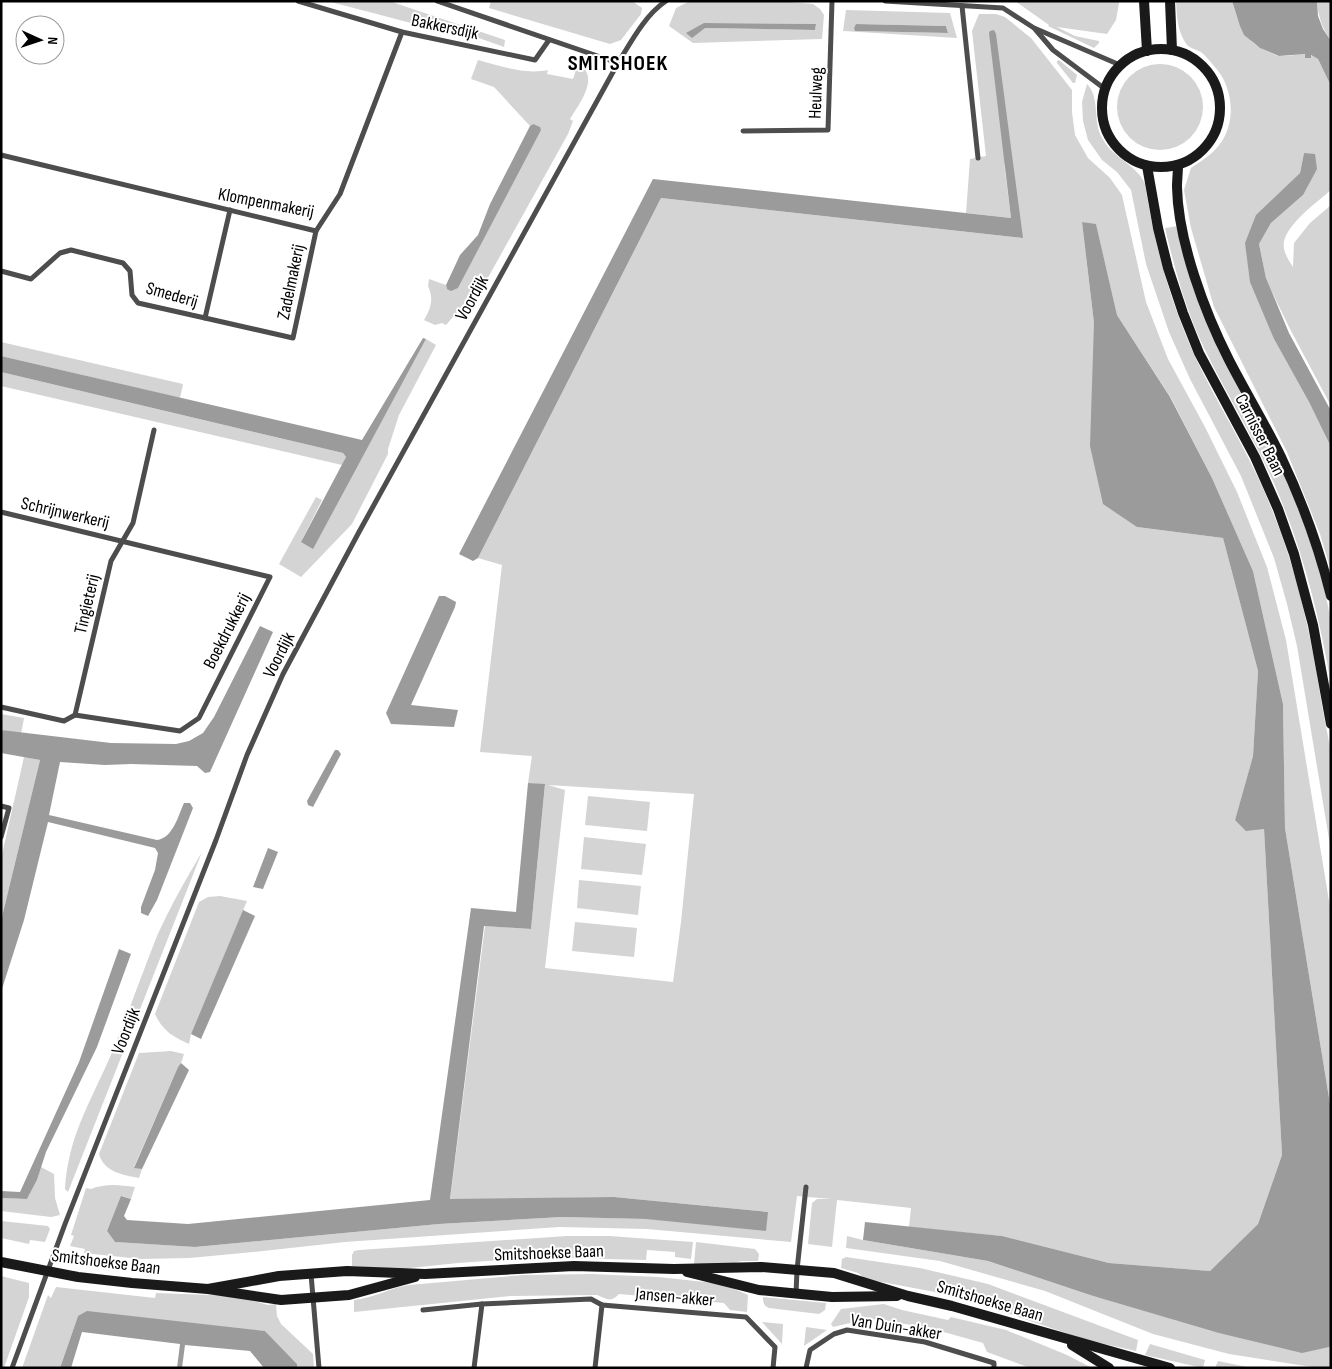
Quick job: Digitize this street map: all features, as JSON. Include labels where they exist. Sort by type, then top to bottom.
[{"type":"street","name":"Bakkersdijk","points":[[298,1],[402,32],[535,60],[549,40]]},
{"type":"street","name":"Bakkersdijk","points":[[437,1],[618,63]]},
{"type":"street","name":"Voordijk","points":[[12,1368],[65,1224],[216,840],[247,755],[283,674],[359,532],[618,63],[643,25],[666,1]]},
{"type":"street","name":"Heulweg","points":[[742,131],[828,130],[832,1]]},
{"type":"street","points":[[884,1],[1003,8],[1034,28],[1120,65]]},
{"type":"street","points":[[1144,1],[1147,51]]},
{"type":"street","points":[[1170,1],[1172,50]]},
{"type":"street","points":[[962,6],[978,158]]},
{"type":"street","points":[[1034,28],[1053,50],[1105,89]]},
{"type":"street","name":"Klompenmakerij","points":[[1,155],[316,231],[340,194],[402,32]]},
{"type":"street","points":[[1172,50],[1189,57],[1204,68],[1214,83],[1220,110],[1216,128],[1208,144],[1194,157],[1178,165],[1168,167],[1147,166],[1125,155],[1109,137],[1102,114],[1105,89],[1120,65],[1137,54],[1147,51],[1172,50]]},
{"type":"street","name":"Carnisser Baan","points":[[1178,165],[1177,188],[1183,232],[1194,275],[1210,319],[1229,360],[1264,424],[1300,498],[1331,596]]},
{"type":"street","name":"Carnisser Baan","points":[[1147,166],[1158,228],[1168,268],[1183,314],[1199,353],[1255,456],[1294,554],[1313,625],[1331,724]]},
{"type":"street","name":"Smederij","points":[[1,271],[30,279],[60,253],[71,250],[123,263],[130,271],[132,296],[138,303],[205,318],[230,210]]},
{"type":"street","name":"Zadelmakerij","points":[[205,318],[293,338],[316,231]]},
{"type":"street","name":"Tingieterij","points":[[76,715],[112,560],[133,524],[154,430]]},
{"type":"street","name":"Schrijnwerkerij","points":[[1,512],[122,540]]},
{"type":"street","name":"Boekdrukkerij","points":[[76,715],[180,731],[199,718],[270,577],[122,540]]},
{"type":"street","points":[[1,707],[64,720],[76,715]]},
{"type":"street","points":[[1,806],[9,808],[1,837]]},
{"type":"street","points":[[796,1294],[806,1187]]},
{"type":"street","name":"Smitshoekse Baan","points":[[1,1262],[78,1277],[208,1288],[280,1300],[349,1295],[425,1274]]},
{"type":"street","name":"Smitshoekse Baan","points":[[208,1288],[279,1276],[347,1271],[425,1274],[574,1266],[674,1269],[761,1267],[834,1274],[1170,1368]]},
{"type":"street","name":"Smitshoekse Baan","points":[[674,1269],[759,1290],[832,1297],[908,1296]]},
{"type":"street","points":[[311,1273],[319,1368]]},
{"type":"street","name":"Jansen-akker","points":[[423,1310],[482,1304],[591,1299],[602,1305],[746,1317],[775,1347],[773,1368]]},
{"type":"street","points":[[474,1368],[482,1304]]},
{"type":"street","points":[[595,1368],[602,1305]]},
{"type":"street","name":"Van Duin-akker","points":[[806,1368],[810,1350],[834,1334],[847,1330],[925,1342],[994,1363],[994,1368]]},
{"type":"street","name":"Smitshoekse Baan","points":[[1063,1339],[1109,1368]]},
{"type":"shaded area","points":[[327,1],[389,1],[505,40],[504,47],[479,38],[453,34]]},
{"type":"shaded area","points":[[491,1],[632,1],[642,8],[641,14],[621,40],[610,44],[489,8]]},
{"type":"shaded area","points":[[690,1],[779,1],[813,4],[824,15],[822,39],[693,43],[669,26],[676,8]],"holes":[[[704,23],[816,24],[815,30],[704,28]]]},
{"type":"shaded area","points":[[1015,1],[1119,1],[1119,3],[1116,20],[1107,34],[1057,27],[1075,36],[1099,41],[1094,48],[1048,26]]},
{"type":"shaded area","points":[[1176,1],[1232,1],[1248,38],[1261,48],[1278,56],[1304,54],[1313,56],[1318,59],[1331,86],[1331,190],[1296,221],[1286,235],[1284,248],[1293,267],[1294,243],[1310,223],[1331,205],[1331,406],[1271,290],[1266,278],[1259,244],[1271,223],[1303,195],[1304,153],[1300,173],[1283,190],[1245,243],[1274,339],[1309,402],[1331,447],[1331,571],[1320,534],[1287,452],[1214,307],[1191,228],[1184,190],[1191,168],[1220,144],[1229,125],[1231,114],[1229,93],[1220,74],[1205,55],[1188,46],[1182,37]]},
{"type":"shaded area","points":[[1232,1],[1317,1],[1318,16],[1323,29],[1331,41],[1331,86],[1318,59],[1311,55],[1311,58],[1305,58],[1305,54],[1279,56],[1260,48],[1244,35]]},
{"type":"shaded area","points":[[1317,1],[1331,1],[1331,41],[1321,22]]},
{"type":"shaded area","points":[[846,10],[950,13],[957,38],[843,31]],"holes":[[[856,24],[946,26],[948,33],[855,31]]]},
{"type":"shaded area","points":[[979,14],[996,14],[1005,17],[1031,38],[1072,90],[1075,135],[1088,158],[1110,178],[1122,195],[1146,302],[1168,359],[1205,427],[1237,492],[1267,567],[1286,640],[1331,913],[1331,1110],[1285,828],[1283,704],[1253,571],[1212,478],[1171,398],[1117,315],[1096,225],[1082,222],[1094,323],[1137,527],[1223,538],[1258,671],[1253,756],[1235,820],[1264,829],[1282,1155],[1258,1224],[1210,1271],[1109,1263],[1002,1236],[909,1227],[911,1208],[837,1200],[832,1247],[808,1244],[812,1203],[817,1199],[831,1199],[797,1196],[791,1242],[647,1229],[559,1227],[345,1242],[190,1258],[140,1259],[84,1253],[85,1249],[70,1246],[74,1236],[71,1235],[86,1188],[91,1189],[108,1185],[135,1187],[131,1199],[122,1196],[107,1231],[115,1242],[195,1247],[439,1224],[562,1217],[646,1219],[768,1212],[614,1197],[450,1200],[485,926],[531,929],[545,785],[528,783],[532,756],[480,752],[502,565],[478,558],[661,198],[1022,238],[1004,163],[1011,218],[966,213],[970,159],[986,156],[972,31]],"holes":[[[548,785],[694,794],[673,982],[545,968],[565,790]]]},
{"type":"shaded area","points":[[704,23],[816,24],[815,30],[705,28],[692,38],[686,33]]},
{"type":"shaded area","points":[[856,24],[946,26],[948,33],[855,31]]},
{"type":"shaded area","points":[[994,30],[1023,238],[661,198],[478,558],[473,561],[459,554],[653,179],[1011,218],[989,33]]},
{"type":"shaded area","points":[[478,60],[521,71],[548,70],[547,74],[573,79],[578,64],[585,69],[588,83],[583,98],[570,119],[573,121],[568,134],[485,283],[477,289],[446,325],[442,323],[435,325],[424,320],[431,303],[428,286],[429,279],[446,285],[447,289],[458,288],[501,205],[533,124],[530,126],[494,87],[471,79]]},
{"type":"shaded area","points":[[1059,60],[1077,75],[1075,83],[1057,63]]},
{"type":"shaded area","points":[[1152,64],[1168,64],[1177,67],[1191,76],[1200,90],[1203,107],[1200,124],[1191,138],[1177,147],[1168,150],[1152,150],[1136,143],[1124,131],[1117,115],[1117,99],[1124,83],[1136,71]]},
{"type":"shaded area","points":[[1087,84],[1094,95],[1097,123],[1101,136],[1111,150],[1136,171],[1145,184],[1160,258],[1184,330],[1204,375],[1257,475],[1289,556],[1308,627],[1331,756],[1331,851],[1297,646],[1274,558],[1241,476],[1190,379],[1169,332],[1146,264],[1131,190],[1117,172],[1102,160],[1088,140],[1083,121],[1082,102]]},
{"type":"shaded area","points":[[533,124],[540,127],[541,130],[458,288],[451,291],[447,289],[446,285],[460,255],[478,235],[490,204],[530,126]]},
{"type":"shaded area","points":[[1304,153],[1315,154],[1317,169],[1303,195],[1271,223],[1259,244],[1266,278],[1289,333],[1331,411],[1331,447],[1309,402],[1274,339],[1250,282],[1245,243],[1256,215],[1300,173]]},
{"type":"shaded area","points":[[1082,222],[1096,224],[1117,315],[1170,397],[1212,478],[1253,571],[1283,704],[1285,828],[1331,1110],[1331,1345],[1302,1353],[1219,1333],[1090,1295],[988,1261],[863,1240],[865,1222],[1002,1236],[1109,1263],[1210,1271],[1258,1224],[1282,1155],[1264,829],[1246,831],[1235,820],[1253,756],[1258,671],[1223,538],[1137,527],[1103,504],[1090,446],[1094,323]]},
{"type":"shaded area","points":[[1178,226],[1187,267],[1207,326],[1225,364],[1277,459],[1293,496],[1315,557],[1330,617],[1331,685],[1310,585],[1286,512],[1260,453],[1198,335],[1177,275],[1165,228]]},
{"type":"shaded area","points":[[423,338],[426,339],[313,549],[301,542],[346,457],[343,453],[1,372],[1,356],[362,440]]},
{"type":"shaded area","points":[[426,339],[436,345],[399,415],[388,454],[352,524],[301,577],[279,564],[316,497],[322,500],[301,542],[370,442]]},
{"type":"shaded area","points":[[1,342],[183,384],[180,398],[1,356]]},
{"type":"shaded area","points":[[1,372],[343,453],[346,457],[342,465],[1,386]]},
{"type":"shaded area","points":[[439,596],[445,596],[456,602],[455,607],[411,705],[458,710],[454,727],[391,724],[386,713]]},
{"type":"shaded area","points":[[260,626],[273,632],[210,772],[205,773],[197,766],[105,765],[60,762],[49,815],[157,840],[163,838],[171,831],[184,803],[190,803],[193,808],[157,900],[148,916],[141,913],[141,907],[155,870],[158,853],[155,848],[48,822],[24,920],[1,992],[1,921],[40,760],[1,753],[1,730],[111,743],[176,744],[189,741],[203,733],[214,717]]},
{"type":"shaded area","points":[[1,714],[24,718],[21,734],[1,730]]},
{"type":"shaded area","points":[[335,750],[338,750],[341,754],[313,807],[308,805],[307,801]]},
{"type":"shaded area","points":[[24,757],[40,760],[1,921],[1,859]]},
{"type":"shaded area","points":[[528,783],[545,784],[531,929],[484,926],[450,1199],[614,1197],[768,1212],[766,1231],[646,1219],[562,1217],[439,1224],[195,1247],[115,1242],[107,1231],[121,1196],[131,1199],[124,1216],[127,1220],[188,1224],[430,1200],[471,908],[516,912]]},
{"type":"shaded area","points":[[588,796],[650,802],[647,831],[585,825]]},
{"type":"shaded area","points":[[584,837],[646,844],[642,875],[581,869]]},
{"type":"shaded area","points":[[268,848],[278,852],[263,889],[253,887]]},
{"type":"shaded area","points":[[202,852],[68,1192],[65,1189],[70,1153],[81,1121],[110,1057],[157,936],[178,893]]},
{"type":"shaded area","points":[[579,880],[641,886],[638,915],[577,908]]},
{"type":"shaded area","points":[[220,896],[247,901],[191,1034],[189,1044],[161,1025],[155,1014],[199,902],[208,897]]},
{"type":"shaded area","points":[[243,910],[255,916],[201,1039],[191,1034]]},
{"type":"shaded area","points":[[575,922],[637,928],[634,957],[572,951]]},
{"type":"shaded area","points":[[119,949],[131,954],[97,1047],[46,1152],[37,1180],[27,1199],[1,1198],[1,1191],[20,1192],[79,1062]]},
{"type":"shaded area","points":[[171,1051],[184,1054],[134,1167],[142,1169],[139,1178],[115,1172],[105,1165],[99,1154],[139,1053]]},
{"type":"shaded area","points":[[181,1063],[189,1070],[142,1169],[134,1168],[178,1067]]},
{"type":"shaded area","points":[[41,1167],[54,1174],[55,1198],[60,1215],[51,1217],[1,1211],[1,1198],[27,1199],[37,1180]]},
{"type":"shaded area","points":[[1,1221],[48,1226],[50,1229],[45,1242],[30,1240],[29,1244],[1,1238]]},
{"type":"shaded area","points":[[567,1236],[609,1236],[693,1242],[691,1259],[675,1257],[675,1252],[647,1250],[646,1260],[517,1259],[401,1269],[352,1266],[352,1255],[354,1251],[359,1250]]},
{"type":"shaded area","points":[[847,1236],[988,1261],[1090,1295],[1329,1347],[1331,1345],[1331,1368],[1319,1368],[1229,1354],[1153,1334],[1045,1291],[940,1261],[846,1248]]},
{"type":"shaded area","points":[[696,1242],[755,1249],[759,1254],[758,1261],[742,1261],[725,1265],[694,1264]]},
{"type":"shaded area","points":[[846,1257],[920,1268],[988,1284],[1138,1340],[1136,1351],[1087,1340],[956,1296],[866,1279],[858,1273],[841,1268],[842,1259]]},
{"type":"shaded area","points":[[592,1274],[658,1277],[725,1285],[748,1295],[747,1312],[730,1310],[724,1303],[619,1294],[613,1299],[597,1295],[511,1296],[354,1312],[354,1300],[409,1285],[523,1275]]},
{"type":"shaded area","points":[[1,1276],[29,1283],[29,1297],[4,1368],[1,1368]]},
{"type":"shaded area","points":[[56,1287],[155,1298],[156,1293],[237,1296],[268,1305],[276,1304],[277,1316],[281,1324],[313,1354],[314,1368],[297,1368],[297,1364],[265,1331],[78,1316],[60,1368],[22,1368],[48,1295],[51,1298]]},
{"type":"shaded area","points":[[763,1297],[826,1303],[825,1310],[819,1314],[769,1308],[764,1304]]},
{"type":"shaded area","points":[[884,1304],[948,1320],[951,1317],[1006,1330],[1067,1355],[1092,1368],[1030,1368],[987,1352],[983,1343],[926,1327],[857,1317],[850,1323],[833,1327],[831,1324],[841,1309]]},
{"type":"shaded area","points":[[87,1311],[265,1331],[297,1364],[297,1368],[264,1368],[250,1351],[185,1345],[182,1368],[177,1368],[180,1344],[82,1332],[71,1368],[60,1368],[78,1316]]},
{"type":"shaded area","points":[[762,1322],[783,1324],[782,1344]]},
{"type":"shaded area","points":[[806,1327],[827,1330],[804,1346]]},
{"type":"shaded area","points":[[1150,1344],[1205,1360],[1203,1368],[1145,1355]]},
{"type":"shaded area","points":[[1218,1361],[1252,1368],[1215,1368]]},
{"type":"district","name":"SMITSHOEK","points":[[618,63]]}]
